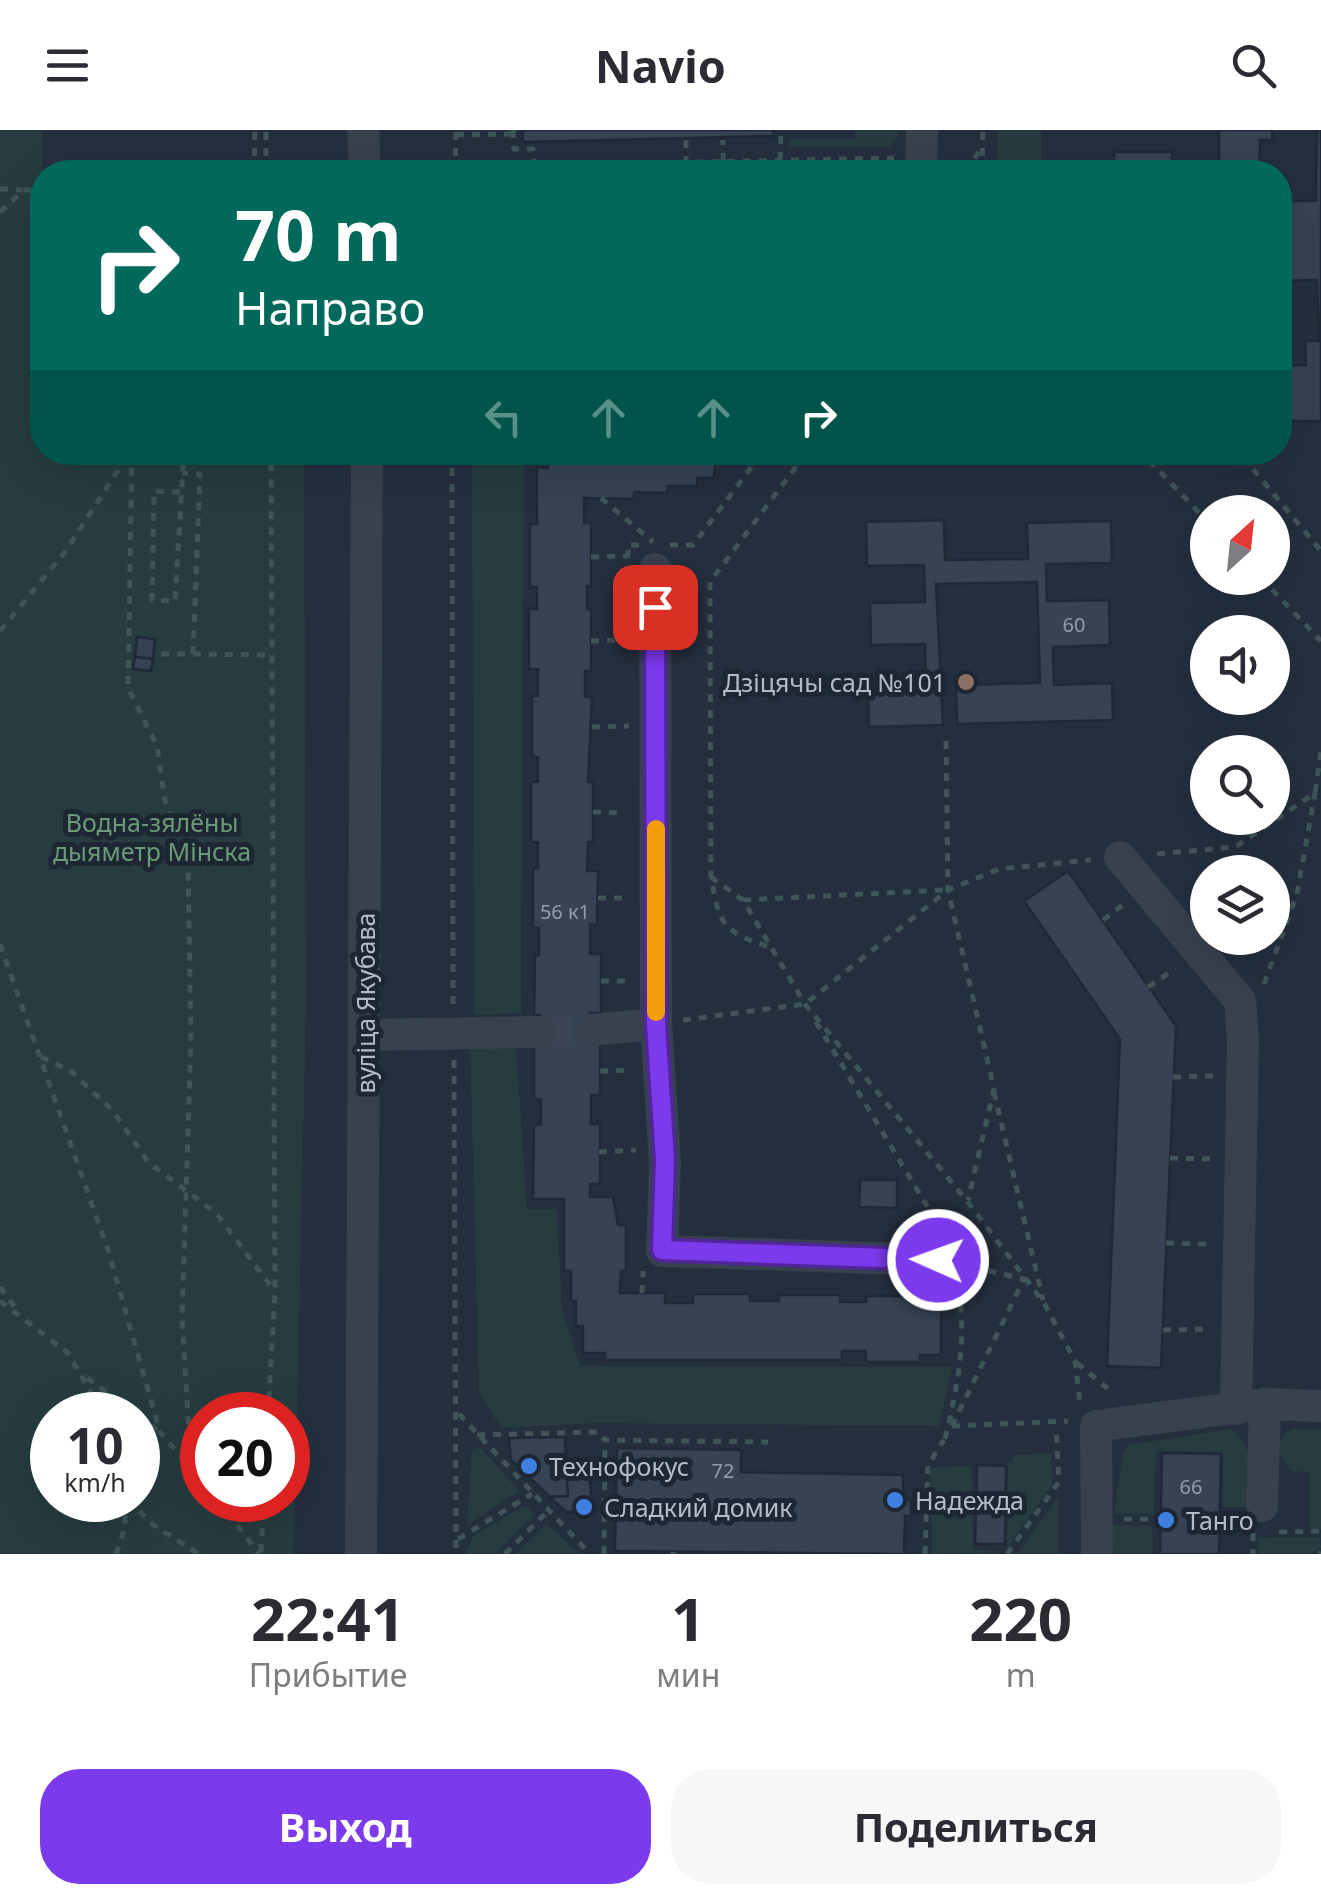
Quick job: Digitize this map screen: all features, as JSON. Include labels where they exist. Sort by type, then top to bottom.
[{"type":"street","points":[[364,130],[365,160]]},
{"type":"street","name":"вуліца Якубава","points":[[361,1554],[367,465]]},
{"type":"street","points":[[647,557],[656,1024],[665,1160],[662,1250],[945,1253]]},
{"type":"street","points":[[1106,870],[1240,1001],[1250,1407],[1258,1519]]},
{"type":"street","points":[[590,1030],[656,1024]]},
{"type":"street","points":[[365,1035],[540,1032]]},
{"type":"street","points":[[1097,1554],[1096,1426],[1250,1407],[1321,1406]]},
{"type":"path","points":[[254,160],[255,130]]},
{"type":"path","points":[[266,130],[266,160]]},
{"type":"path","points":[[781,130],[780,160],[922,153]]},
{"type":"path","points":[[982,160],[983,130]]},
{"type":"path","points":[[456,160],[456,132],[514,132],[514,149],[533,149],[534,160]]},
{"type":"path","points":[[686,140],[686,160]]},
{"type":"path","points":[[723,140],[723,160]]},
{"type":"path","points":[[974,160],[982,147]]},
{"type":"path","points":[[0,189],[30,190]]},
{"type":"path","points":[[0,212],[24,190]]},
{"type":"path","points":[[0,631],[66,552],[123,465]]},
{"type":"path","points":[[131,465],[128,688],[157,746],[165,800],[188,868],[188,1192],[182,1317],[187,1392]]},
{"type":"path","points":[[180,492],[154,491],[152,600],[174,600],[182,465]]},
{"type":"path","points":[[269,1392],[275,1292],[271,465]]},
{"type":"path","points":[[768,946],[733,936],[718,916],[711,877],[710,582],[797,465]]},
{"type":"path","points":[[1155,465],[1190,503]]},
{"type":"path","points":[[1250,465],[1321,552]]},
{"type":"path","points":[[182,473],[200,474],[192,654]]},
{"type":"path","points":[[601,498],[647,557]]},
{"type":"path","points":[[591,557],[647,557]]},
{"type":"path","points":[[1277,595],[1321,641]]},
{"type":"path","points":[[591,641],[630,640]]},
{"type":"path","points":[[161,654],[272,655]]},
{"type":"path","points":[[592,727],[632,726]]},
{"type":"path","points":[[946,742],[948,890],[1044,1302]]},
{"type":"path","points":[[1263,985],[1297,894],[1318,790],[1321,751]]},
{"type":"path","points":[[656,1024],[806,1004],[948,890],[999,868],[1106,870],[1235,847],[1318,790]]},
{"type":"path","points":[[593,812],[634,813]]},
{"type":"path","points":[[1106,870],[1134,917]]},
{"type":"path","points":[[711,877],[743,900],[806,1004],[945,1253],[964,1316],[962,1365],[945,1439]]},
{"type":"path","points":[[743,900],[948,890]]},
{"type":"path","points":[[598,898],[636,898]]},
{"type":"path","points":[[1102,920],[1124,904]]},
{"type":"path","points":[[0,944],[108,1250],[149,1392]]},
{"type":"path","points":[[1165,956],[1186,984]]},
{"type":"path","points":[[1148,987],[1175,969]]},
{"type":"path","points":[[601,982],[637,981]]},
{"type":"path","points":[[806,1004],[968,1201],[1044,1302],[1075,1360],[1120,1399]]},
{"type":"path","points":[[41,1057],[71,1070],[113,1111],[150,1163],[216,1213],[275,1292]]},
{"type":"path","points":[[1218,1092],[1219,1060]]},
{"type":"path","points":[[600,1071],[639,1070]]},
{"type":"path","points":[[1173,1077],[1219,1076]]},
{"type":"path","points":[[968,1201],[994,1089]]},
{"type":"path","points":[[600,1152],[641,1150]]},
{"type":"path","points":[[1170,1158],[1217,1159]]},
{"type":"path","points":[[1166,1244],[1215,1244]]},
{"type":"path","points":[[945,1253],[1024,1278]]},
{"type":"path","points":[[642,1293],[644,1268]]},
{"type":"path","points":[[925,1554],[928,1465],[952,1426],[1024,1278]]},
{"type":"path","points":[[0,1287],[20,1314]]},
{"type":"path","points":[[0,1301],[68,1353],[93,1392]]},
{"type":"path","points":[[1162,1330],[1214,1329],[1214,1312]]},
{"type":"path","points":[[952,1426],[1082,1420],[1075,1360]]},
{"type":"path","points":[[85,1376],[106,1392]]},
{"type":"path","points":[[458,1412],[590,1554]]},
{"type":"path","points":[[1006,1554],[1060,1482],[1056,1429]]},
{"type":"path","points":[[160,1432],[180,1454]]},
{"type":"path","points":[[477,1434],[598,1432],[605,1440],[604,1554]]},
{"type":"path","points":[[605,1440],[768,1442]]},
{"type":"path","points":[[456,1540],[532,1494]]},
{"type":"path","points":[[505,1554],[548,1511]]},
{"type":"path","points":[[1140,1519],[1160,1519]]},
{"type":"path","points":[[1253,1554],[1258,1519]]},
{"type":"path","points":[[116,1554],[125,1522]]},
{"type":"path","points":[[150,1522],[199,1554]]},
{"type":"path","points":[[235,1522],[260,1554]]},
{"type":"path","points":[[260,1554],[262,1522]]},
{"type":"green space","name":"Водна-зялёны дыяметр Мінска","points":[[0,130],[42,130],[42,160],[30,160],[30,465],[304,465],[306,1008],[298,1392],[180,1392],[180,1522],[295,1522],[294,1554],[0,1554]]},
{"type":"green space","points":[[855,130],[898,130],[889,147],[789,146],[789,139],[855,139]]},
{"type":"green space","points":[[998,130],[1041,130],[1041,160],[997,160]]},
{"type":"green space","points":[[472,465],[524,465],[521,1013],[474,1015]]},
{"type":"green space","points":[[470,1045],[516,1046],[527,1209],[557,1209],[562,1310],[580,1366],[952,1367],[939,1426],[595,1423],[501,1428],[479,1393]]},
{"type":"green space","points":[[1230,1429],[1248,1454],[1251,1507],[1223,1507],[1223,1452],[1156,1451],[1154,1514],[1114,1514],[1128,1445]]},
{"type":"green space","points":[[1292,1429],[1321,1429],[1321,1529],[1309,1527],[1309,1472],[1292,1471],[1281,1455],[1282,1438]]},
{"type":"green space","points":[[480,1447],[519,1491],[467,1525],[472,1450]]},
{"type":"green space","points":[[1051,1453],[1052,1485],[1007,1548],[1008,1462],[1012,1462],[1014,1455]]},
{"type":"green space","points":[[972,1466],[973,1549],[1004,1552],[932,1554],[930,1472],[933,1467]]},
{"type":"green space","points":[[1058,1498],[1058,1554],[1017,1554]]},
{"type":"green space","points":[[526,1505],[534,1515],[495,1554],[466,1554],[473,1536]]},
{"type":"green space","points":[[547,1524],[579,1554],[516,1554]]},
{"type":"green space","points":[[1112,1525],[1152,1526],[1153,1554],[1112,1554]]},
{"type":"green space","points":[[1319,1537],[1321,1547],[1312,1554],[1258,1554],[1258,1538]]},
{"type":"building","points":[[523,130],[773,130],[773,136],[523,142]]},
{"type":"building","points":[[1219,130],[1272,130],[1272,140],[1260,140],[1259,160],[1219,160]]},
{"type":"building","points":[[1317,130],[1321,130],[1321,421],[1292,421],[1292,365],[1306,365],[1305,341],[1319,341],[1317,280],[1292,281],[1292,201],[1316,201]]},
{"type":"building","points":[[1114,152],[1172,152],[1172,160],[1114,160]]},
{"type":"building","points":[[715,465],[714,478],[697,478],[697,486],[668,486],[667,493],[634,492],[634,499],[584,498],[584,523],[591,523],[587,609],[591,609],[591,671],[585,671],[585,697],[592,697],[588,782],[593,782],[593,842],[588,842],[587,871],[598,871],[597,925],[590,924],[590,954],[601,954],[601,1013],[590,1013],[590,1041],[600,1041],[600,1095],[591,1095],[591,1124],[600,1124],[600,1184],[590,1184],[590,1197],[613,1197],[618,1225],[626,1225],[626,1271],[621,1271],[620,1293],[665,1293],[665,1303],[693,1303],[693,1294],[750,1294],[750,1301],[779,1301],[779,1295],[840,1295],[840,1302],[866,1302],[866,1296],[925,1296],[925,1301],[941,1302],[941,1355],[920,1355],[920,1362],[866,1362],[866,1351],[842,1351],[842,1360],[605,1360],[605,1353],[583,1353],[583,1326],[576,1326],[576,1301],[571,1301],[571,1271],[564,1270],[564,1199],[533,1199],[534,1125],[541,1125],[541,1099],[534,1099],[534,1040],[540,1032],[540,1015],[534,1015],[539,928],[533,928],[533,869],[538,868],[538,842],[531,842],[531,782],[538,782],[538,757],[532,756],[532,696],[538,696],[538,669],[529,669],[529,608],[537,609],[537,587],[530,587],[530,524],[537,524],[537,467]]},
{"type":"building","points":[[944,520],[945,560],[1028,559],[1027,523],[1111,521],[1112,563],[1046,564],[1047,601],[1109,600],[1110,645],[1053,647],[1054,685],[1112,683],[1113,720],[957,724],[956,685],[1040,683],[1037,582],[936,584],[943,725],[869,727],[868,687],[926,686],[925,644],[871,645],[870,603],[925,602],[924,565],[867,566],[866,522]]},
{"type":"building","points":[[137,637],[155,639],[153,659],[135,657]]},
{"type":"building","points":[[135,657],[153,659],[151,671],[133,669]]},
{"type":"building","points":[[1068,871],[1176,1026],[1161,1368],[1107,1366],[1120,1039],[1024,901]]},
{"type":"building","points":[[860,1180],[897,1180],[897,1208],[859,1207]]},
{"type":"building","points":[[565,1437],[568,1496],[550,1497],[511,1460],[509,1438]]},
{"type":"building","points":[[617,1448],[741,1450],[741,1472],[903,1475],[903,1500],[911,1500],[911,1516],[905,1516],[904,1554],[615,1551]]},
{"type":"building","points":[[1162,1453],[1221,1454],[1219,1554],[1160,1554]]},
{"type":"building","points":[[977,1465],[1006,1466],[1005,1544],[975,1544]]},
{"type":"building","points":[[589,1466],[592,1510],[566,1512],[550,1497],[568,1496],[566,1467]]},
{"type":"tunnel","points":[[540,1032],[590,1030]]},
{"type":"slow traffic","points":[[656,829],[656,1012]]},
{"type":"place","name":"Дзіцячы сад №101","points":[[966,682]]},
{"type":"place","name":"Технофокус","points":[[529,1466]]},
{"type":"place","name":"Надежда","points":[[895,1500]]},
{"type":"place","name":"Сладкий домик","points":[[584,1507]]},
{"type":"place","name":"Танго","points":[[1166,1520]]},
{"type":"route","points":[[655,607],[656,1024],[665,1160],[662,1250],[938,1260]]}]
